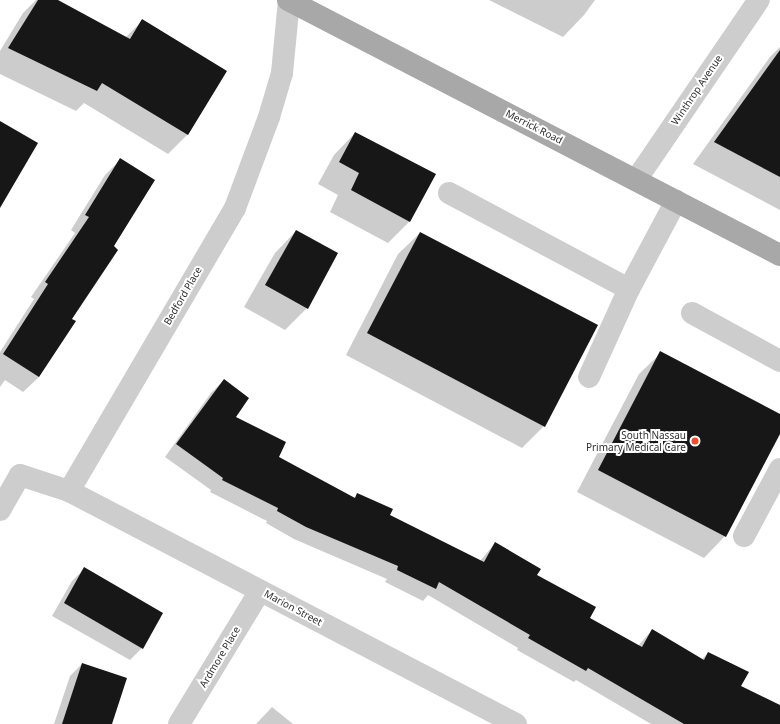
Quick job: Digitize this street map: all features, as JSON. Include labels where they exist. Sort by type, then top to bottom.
[{"type":"main road","name":"Merrick Road","points":[[289,0],[780,255]]},
{"type":"street","name":"Bedford Place","points":[[69,491],[235,208],[269,117],[282,73],[289,0]]},
{"type":"street","name":"Winthrop Avenue","points":[[636,180],[758,0]]},
{"type":"street","points":[[449,193],[629,289]]},
{"type":"street","points":[[589,378],[629,289],[676,201]]},
{"type":"street","points":[[692,313],[780,361]]},
{"type":"street","points":[[744,536],[780,469]]},
{"type":"street","points":[[0,510],[20,475],[69,491]]},
{"type":"street","name":"Marion Street","points":[[69,491],[516,724]]},
{"type":"street","name":"Ardmore Place","points":[[179,724],[260,591]]},
{"type":"building","points":[[38,0],[58,0],[130,39],[142,19],[227,71],[188,135],[102,83],[97,91],[8,48]]},
{"type":"building","points":[[780,50],[780,177],[714,142]]},
{"type":"building","points":[[0,121],[38,143],[0,208]]},
{"type":"building","points":[[355,132],[436,174],[410,222],[351,190],[359,173],[339,162]]},
{"type":"building","points":[[120,158],[155,180],[114,246],[118,250],[72,319],[76,321],[39,377],[3,354],[48,284],[45,282],[89,217],[85,215]]},
{"type":"building","points":[[296,230],[338,253],[308,309],[265,285]]},
{"type":"building","points":[[420,232],[598,325],[545,427],[367,333]]},
{"type":"building","points":[[660,351],[780,414],[780,434],[726,537],[598,470]]},
{"type":"building","points":[[224,379],[249,398],[236,417],[286,442],[279,457],[355,498],[357,493],[393,509],[390,515],[484,562],[495,542],[541,569],[537,575],[596,607],[590,618],[642,647],[652,629],[704,660],[708,652],[749,672],[741,686],[780,705],[780,724],[684,724],[588,668],[586,671],[528,638],[530,635],[439,582],[436,589],[397,570],[398,566],[306,527],[277,511],[278,508],[222,480],[223,478],[176,444]]},
{"type":"building","points":[[84,567],[163,613],[143,649],[64,603]]},
{"type":"building","points":[[82,663],[127,678],[112,724],[62,724]]},
{"type":"place","name":"South Nassau Primary Medical Care","points":[[695,441]]}]
